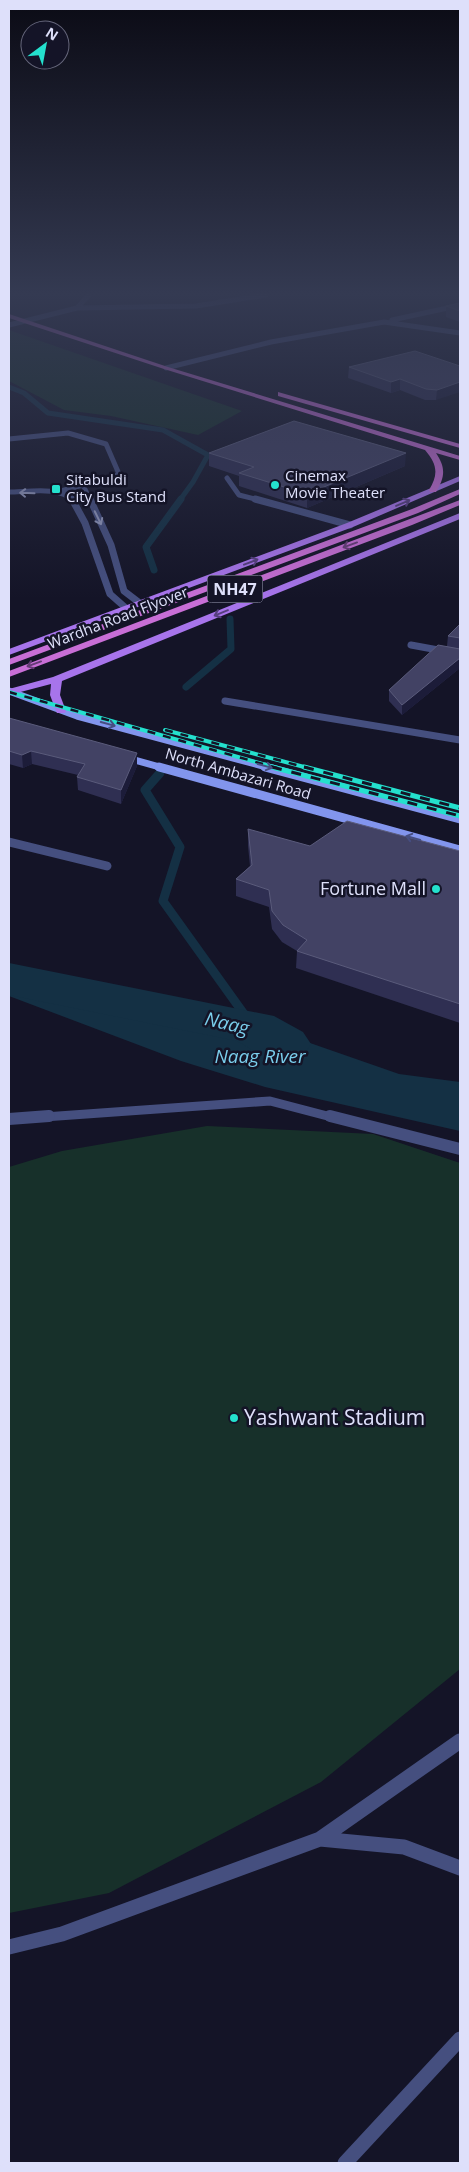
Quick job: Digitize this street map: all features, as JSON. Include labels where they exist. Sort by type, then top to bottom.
[{"type":"highway","points":[[259,396],[460,458]]},
{"type":"highway","points":[[289,396],[460,446]]},
{"type":"highway","points":[[443,442],[460,442]]},
{"type":"highway","points":[[428,448],[435,456],[441,472],[441,479],[433,490]]},
{"type":"highway","name":"Wardha Road Flyover","points":[[9,662],[416,510],[460,491]]},
{"type":"highway","name":"Wardha Road Flyover","points":[[9,674],[410,523],[460,502]]},
{"type":"main road","points":[[9,652],[350,525],[460,478]]},
{"type":"main road","points":[[9,691],[57,679],[460,516]]},
{"type":"main road","points":[[9,642],[44,640]]},
{"type":"main road","points":[[57,679],[55,695],[61,711]]},
{"type":"main road","points":[[9,691],[61,711],[460,818]]},
{"type":"main road","name":"North Ambazari Road","points":[[117,755],[460,850]]},
{"type":"street","points":[[9,438],[68,433],[106,444],[118,474],[110,479],[56,492],[9,492]]},
{"type":"street","points":[[226,478],[238,495],[350,525]]},
{"type":"street","points":[[83,485],[111,545],[124,591],[142,604]]},
{"type":"street","points":[[56,492],[71,498],[84,523],[110,594],[127,609]]},
{"type":"street","points":[[411,645],[460,654]]},
{"type":"street","points":[[225,701],[460,740]]},
{"type":"street","points":[[9,842],[107,866]]},
{"type":"street","points":[[9,1119],[270,1100],[460,1149]]},
{"type":"street","points":[[9,1948],[62,1934],[320,1839],[460,1741]]},
{"type":"street","points":[[320,1839],[404,1847],[460,1868]]},
{"type":"street","points":[[344,2163],[460,2039]]},
{"type":"green space","points":[[38,396],[200,396],[242,411],[198,435],[111,416],[64,410]]},
{"type":"green space","name":"Yashwant Stadium","points":[[207,1126],[373,1134],[460,1163],[460,1669],[321,1782],[109,1893],[9,1913],[9,1167],[62,1151]]},
{"type":"water","name":"Naag River","points":[[9,968],[144,1008],[267,1028],[399,1074],[460,1082],[460,1131],[265,1087],[181,1061],[9,996]]},
{"type":"building","points":[[294,421],[406,453],[307,494],[239,473],[254,467],[209,453]]},
{"type":"building","points":[[460,624],[460,638],[448,636]]},
{"type":"building","points":[[438,645],[460,649],[460,658],[402,705],[389,690]]},
{"type":"building","points":[[9,718],[137,753],[121,790],[77,777],[85,764],[31,751],[22,755],[9,751]]},
{"type":"building","points":[[347,821],[460,851],[460,1004],[297,951],[307,940],[283,925],[272,911],[269,890],[236,879],[252,865],[248,829],[310,846]]},
{"type":"waterway","points":[[28,396],[48,413],[163,430],[208,455],[193,482],[180,500]]},
{"type":"waterway","points":[[154,570],[146,547],[181,499]]},
{"type":"waterway","points":[[186,687],[231,649],[230,619]]},
{"type":"waterway","points":[[160,773],[145,790],[180,847],[163,901],[254,1028]]},
{"type":"waterway","name":"Naag","points":[[9,979],[254,1028],[283,1044]]},
{"type":"railway","points":[[9,692],[277,768]]},
{"type":"railway","points":[[165,730],[308,768]]},
{"type":"railway","points":[[272,767],[460,816]]},
{"type":"railway","points":[[304,767],[460,808]]},
{"type":"place","name":"Cinemax Movie Theater","points":[[275,485]]},
{"type":"place","name":"Sitabuldi City Bus Stand","points":[[56,489]]},
{"type":"place","name":"Fortune Mall","points":[[436,889]]},
{"type":"place","name":"Yashwant Stadium","points":[[234,1418]]}]
